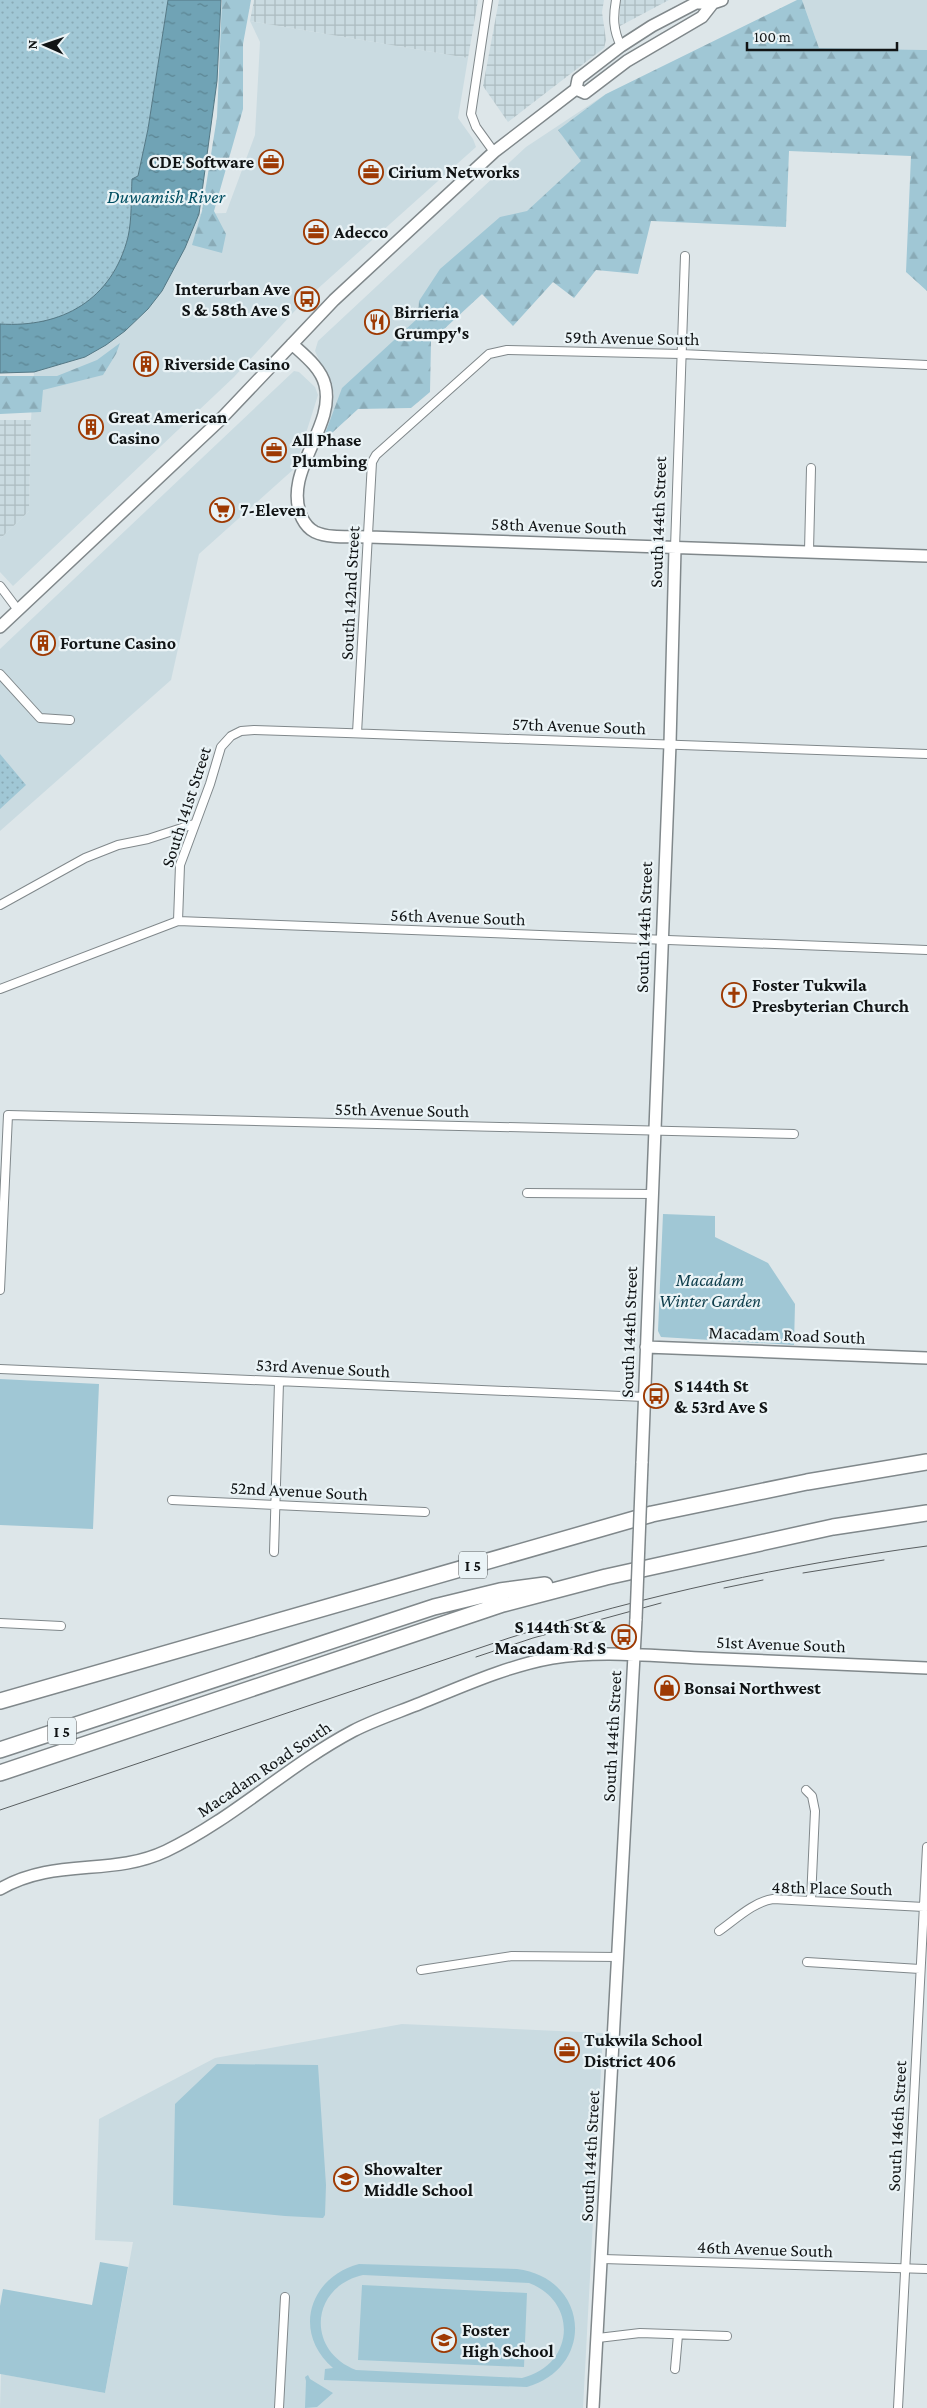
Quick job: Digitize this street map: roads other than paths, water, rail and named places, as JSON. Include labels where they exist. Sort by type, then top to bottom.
[{"type":"highway","name":"I 5","points":[[0,1701],[652,1514],[807,1482],[927,1462]]},
{"type":"highway","name":"I 5","points":[[0,1773],[442,1624],[606,1577],[833,1527],[927,1513]]},
{"type":"highway","name":"I 5","points":[[0,1750],[434,1607],[500,1591],[606,1577]]},
{"type":"highway","points":[[0,1692],[25,1693]]},
{"type":"street","points":[[488,0],[471,114],[476,127],[494,152]]},
{"type":"street","points":[[616,0],[613,17],[615,34],[622,46]]},
{"type":"street","points":[[576,90],[585,93],[627,60],[702,17],[718,2]]},
{"type":"street","points":[[0,627],[219,421],[334,300],[494,152],[576,90],[578,79],[622,46],[696,3],[718,2]]},
{"type":"street","name":"South 144th Street","points":[[594,2408],[636,1619],[670,744],[674,548],[685,256]]},
{"type":"street","name":"58th Avenue South","points":[[292,344],[317,369],[325,386],[326,408],[298,488],[298,510],[309,528],[325,535],[927,556]]},
{"type":"street","name":"59th Avenue South","points":[[376,455],[481,360],[497,352],[681,354],[927,365]]},
{"type":"street","name":"South 142nd Street","points":[[357,733],[369,537],[370,470],[376,455]]},
{"type":"street","points":[[809,551],[811,468]]},
{"type":"street","points":[[0,586],[18,610]]},
{"type":"street","points":[[0,674],[40,718],[70,720]]},
{"type":"street","name":"57th Avenue South","points":[[231,736],[240,732],[254,730],[927,754]]},
{"type":"street","name":"South 141st Street","points":[[178,921],[180,865],[221,747],[231,736]]},
{"type":"street","points":[[0,905],[85,858],[118,845],[148,839],[194,824]]},
{"type":"street","name":"56th Avenue South","points":[[0,989],[178,921],[927,950]]},
{"type":"street","name":"55th Avenue South","points":[[0,1290],[8,1115],[794,1134]]},
{"type":"street","points":[[527,1192],[653,1194]]},
{"type":"street","name":"Macadam Road South","points":[[646,1347],[927,1358]]},
{"type":"street","name":"53rd Avenue South","points":[[0,1369],[644,1397]]},
{"type":"street","points":[[274,1552],[279,1382]]},
{"type":"street","name":"52nd Avenue South","points":[[172,1500],[425,1512]]},
{"type":"street","points":[[0,1623],[60,1626]]},
{"type":"street","name":"Macadam Road South","points":[[0,1889],[17,1880],[38,1873],[116,1865],[149,1859],[201,1833],[314,1752],[356,1730],[473,1682],[552,1658],[585,1655],[634,1655]]},
{"type":"street","name":"51st Avenue South","points":[[634,1655],[927,1668]]},
{"type":"street","points":[[806,1790],[812,1796],[815,1811],[811,1900]]},
{"type":"street","name":"South 146th Street","points":[[898,2408],[927,1847]]},
{"type":"street","name":"48th Place South","points":[[719,1931],[764,1901],[811,1900],[924,1906]]},
{"type":"street","points":[[421,1970],[512,1956],[618,1956]]},
{"type":"street","points":[[806,1962],[920,1969]]},
{"type":"street","name":"46th Avenue South","points":[[602,2259],[927,2269]]},
{"type":"street","points":[[279,2408],[285,2297]]},
{"type":"street","points":[[598,2338],[640,2333],[727,2336]]},
{"type":"street","points":[[675,2370],[678,2335]]},
{"type":"water","name":"Duwamish River","points":[[168,0],[221,0],[217,81],[199,214],[185,248],[162,291],[148,309],[125,331],[106,345],[85,357],[34,372],[0,373],[0,324],[23,324],[44,321],[64,315],[81,306],[97,293],[110,278],[120,259],[128,237],[131,216],[132,179],[138,176],[148,129]]},
{"type":"tram line","points":[[0,1810],[560,1622],[664,1595],[768,1572],[927,1546]]},
{"type":"tram line","points":[[803,1573],[884,1560]]},
{"type":"tram line","points":[[724,1588],[763,1580]]},
{"type":"tram line","points":[[476,1657],[533,1638],[661,1603]]},
{"type":"place","name":"CDE Software","points":[[271,162]]},
{"type":"place","name":"Cirium Networks","points":[[371,172]]},
{"type":"place","name":"Adecco","points":[[316,232]]},
{"type":"place","name":"Interurban Ave S & 58th Ave S","points":[[307,299]]},
{"type":"place","name":"Birrieria Grumpy's","points":[[377,322]]},
{"type":"place","name":"Riverside Casino","points":[[146,364]]},
{"type":"place","name":"Great American Casino","points":[[91,427]]},
{"type":"place","name":"All Phase Plumbing","points":[[274,450]]},
{"type":"place","name":"7-Eleven","points":[[222,510]]},
{"type":"place","name":"Fortune Casino","points":[[43,643]]},
{"type":"place","name":"Foster Tukwila Presbyterian Church","points":[[734,995]]},
{"type":"place","name":"S 144th St & 53rd Ave S","points":[[656,1396]]},
{"type":"place","name":"S 144th St & Macadam Rd S","points":[[624,1637]]},
{"type":"place","name":"Bonsai Northwest","points":[[667,1688]]},
{"type":"place","name":"Tukwila School District 406","points":[[567,2050]]},
{"type":"place","name":"Showalter Middle School","points":[[346,2179]]},
{"type":"place","name":"Foster High School","points":[[444,2340]]},
{"type":"park label","name":"Macadam Winter Garden","points":[[710,1290]]}]
